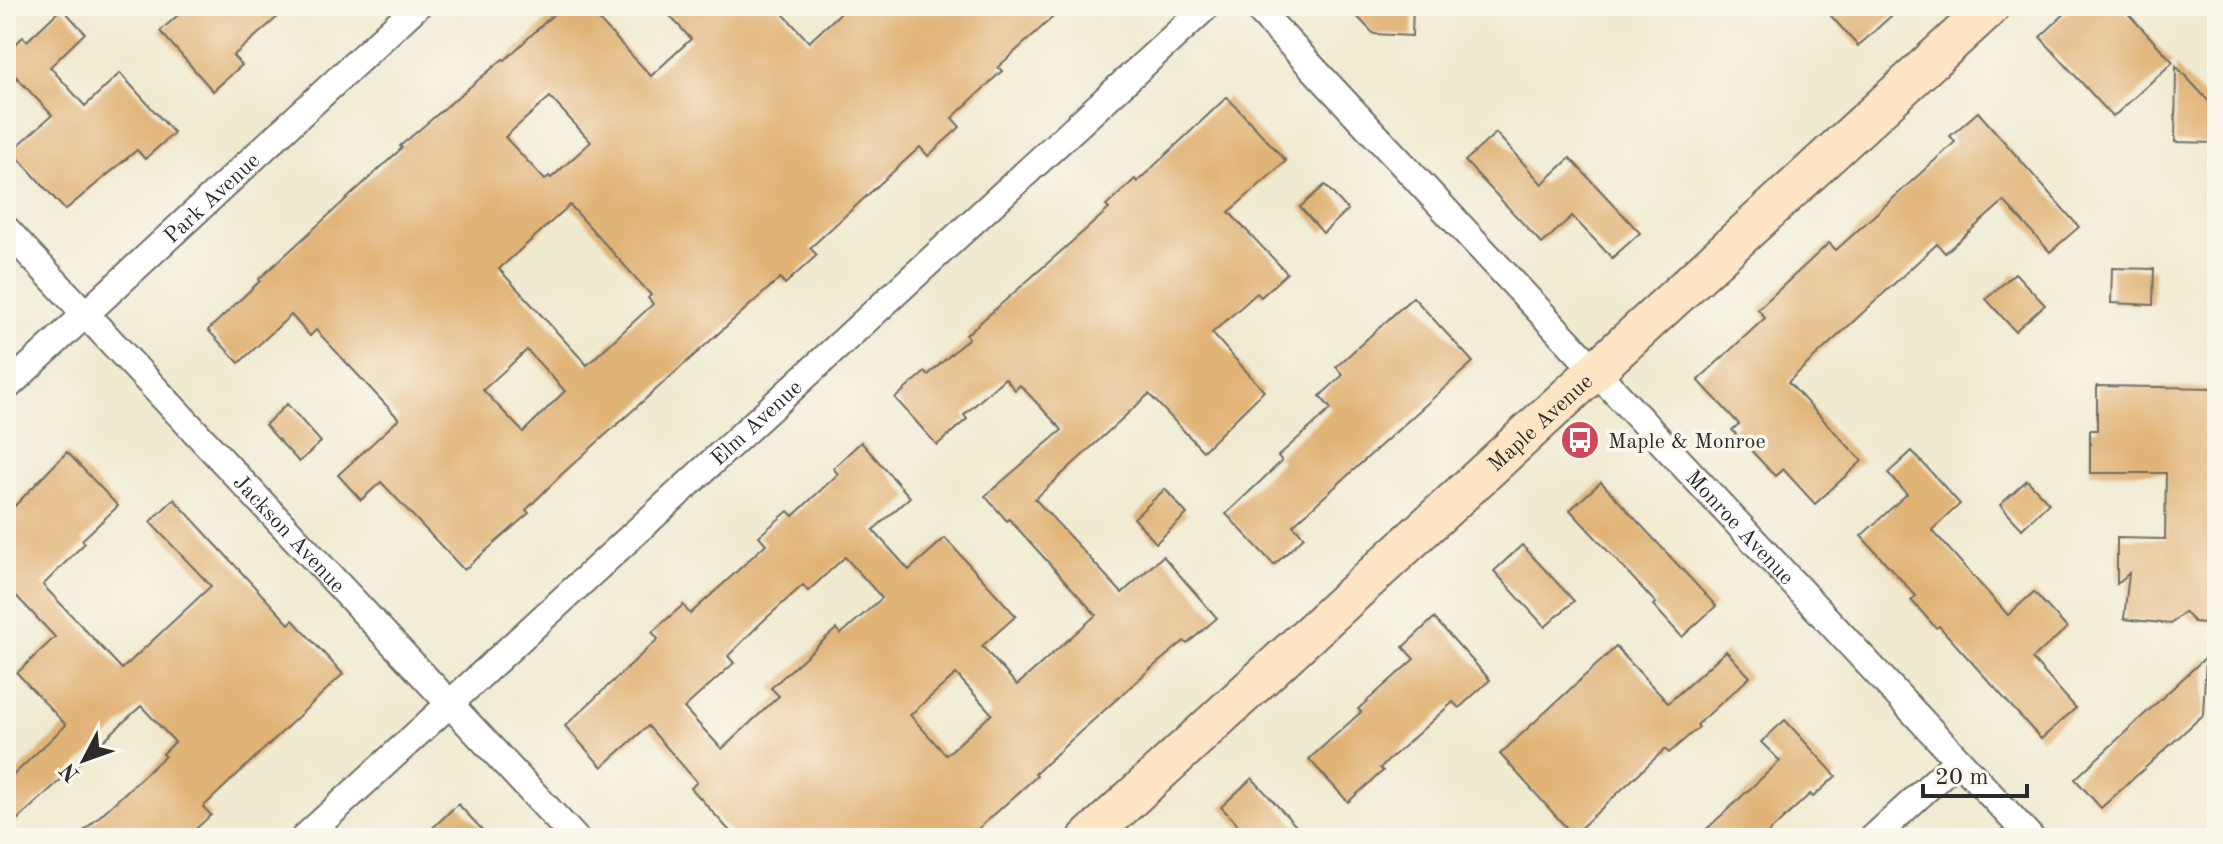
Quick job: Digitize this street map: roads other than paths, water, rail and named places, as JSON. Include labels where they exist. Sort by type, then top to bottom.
[{"type":"street","name":"Park Avenue","points":[[6,388],[417,6]]},
{"type":"street","name":"Elm Avenue","points":[[304,838],[1207,6]]},
{"type":"street","name":"Monroe Avenue","points":[[1255,6],[2031,838]]},
{"type":"street","name":"Maple Avenue","points":[[1088,838],[1991,6]]},
{"type":"street","name":"Jackson Avenue","points":[[6,229],[575,838]]},
{"type":"street","points":[[1873,838],[1958,760]]},
{"type":"place","name":"Maple & Monroe","points":[[1580,440]]}]
